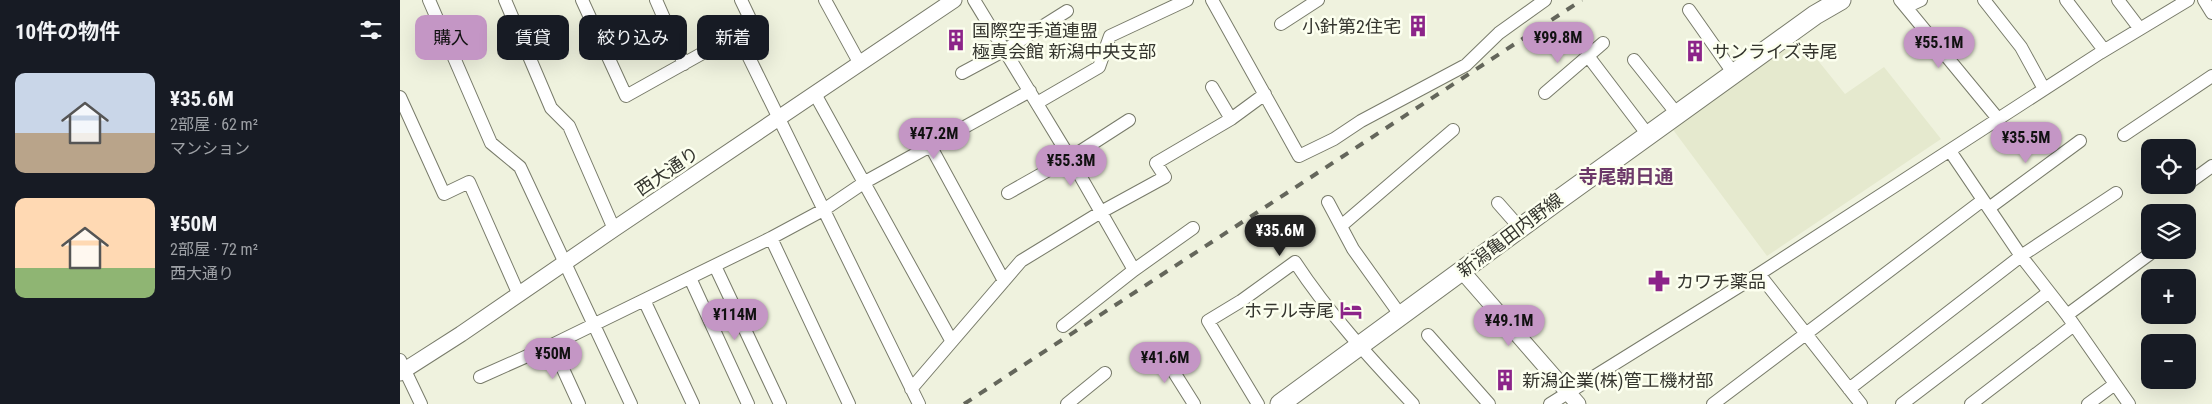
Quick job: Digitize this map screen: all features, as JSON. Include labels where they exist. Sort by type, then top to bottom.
[{"type":"main road","name":"新潟亀田内野線","points":[[1280,404],[1677,114],[1815,15],[1841,0]]},
{"type":"street","points":[[429,0],[491,144],[520,167],[632,404]]},
{"type":"street","points":[[505,0],[551,108],[569,126],[614,229]]},
{"type":"street","points":[[582,0],[626,96],[697,57]]},
{"type":"street","points":[[656,0],[684,64]]},
{"type":"street","points":[[741,0],[749,15]]},
{"type":"street","points":[[825,0],[860,64]]},
{"type":"street","name":"西大通り","points":[[402,368],[519,295],[565,262],[860,64],[940,4],[954,0]]},
{"type":"street","points":[[974,0],[1070,158],[1134,270]]},
{"type":"street","points":[[1037,103],[1100,67],[1110,36],[1187,0]]},
{"type":"street","points":[[1212,0],[1299,156],[1334,139],[1361,121],[1466,65],[1499,33],[1545,0]]},
{"type":"street","points":[[1280,24],[1318,0]]},
{"type":"street","points":[[1921,0],[1903,3],[1999,120]]},
{"type":"street","points":[[1984,0],[2021,47],[2044,89]]},
{"type":"street","points":[[2066,0],[2104,50]]},
{"type":"street","points":[[2118,0],[2140,29]]},
{"type":"street","points":[[1550,404],[1574,398],[1759,274],[1999,120],[2104,50],[2188,0]]},
{"type":"street","points":[[2204,0],[2212,13]]},
{"type":"street","points":[[1689,10],[1734,74]]},
{"type":"street","points":[[962,74],[1005,50],[1067,11]]},
{"type":"street","points":[[1545,93],[1603,43]]},
{"type":"street","points":[[1588,56],[1648,135]]},
{"type":"street","points":[[750,60],[919,404]]},
{"type":"street","points":[[1634,60],[1677,114]]},
{"type":"street","points":[[2124,135],[2212,76]]},
{"type":"street","points":[[1212,87],[1231,119]]},
{"type":"street","points":[[480,377],[552,346],[771,238],[824,209],[865,182],[1030,91]]},
{"type":"street","points":[[815,94],[952,340]]},
{"type":"street","points":[[911,389],[1021,261],[1101,212],[1164,177],[1156,163],[1231,119],[1265,94]]},
{"type":"street","points":[[400,97],[444,194],[469,182],[519,295]]},
{"type":"street","points":[[1008,193],[1070,158],[1129,120]]},
{"type":"street","points":[[1341,226],[1453,130]]},
{"type":"street","points":[[1713,404],[1806,333],[1986,204],[2080,141]]},
{"type":"street","points":[[930,147],[1004,281]]},
{"type":"street","points":[[1950,151],[2021,256],[2071,320],[2129,404]]},
{"type":"street","points":[[2196,178],[2212,166]]},
{"type":"street","points":[[1849,389],[2021,256],[2116,192]]},
{"type":"street","points":[[1328,202],[1353,249],[1401,316]]},
{"type":"street","points":[[1498,203],[1520,228]]},
{"type":"street","points":[[1064,326],[1134,270],[1193,228]]},
{"type":"street","points":[[771,238],[850,404]]},
{"type":"street","points":[[1971,404],[2144,259]]},
{"type":"street","points":[[1258,404],[1208,321],[1241,301],[1296,262],[1315,293],[1413,404]]},
{"type":"street","points":[[715,266],[780,404]]},
{"type":"street","points":[[1462,271],[1574,398]]},
{"type":"street","points":[[1759,274],[1861,404]]},
{"type":"street","points":[[690,278],[748,404]]},
{"type":"street","points":[[1902,404],[2048,292]]},
{"type":"street","points":[[644,300],[693,404]]},
{"type":"street","points":[[1428,335],[1489,404]]},
{"type":"street","points":[[552,346],[579,404]]},
{"type":"street","points":[[1160,350],[1194,404]]},
{"type":"street","points":[[402,368],[421,404]]},
{"type":"street","points":[[1067,404],[1105,373]]},
{"type":"street","points":[[2088,404],[2115,384]]},
{"type":"shaded area","points":[[1799,37],[1845,94],[1884,67],[1941,139],[1767,256],[1671,127]]},
{"type":"railway","points":[[964,404],[1582,0]]},
{"type":"place","name":"小針第2住宅","points":[[1418,26]]},
{"type":"place","name":"国際空手道連盟 極真会館 新潟中央支部","points":[[956,40]]},
{"type":"place","name":"サンライズ寺尾","points":[[1695,51]]},
{"type":"place","name":"カワチ薬品","points":[[1659,281]]},
{"type":"place","name":"ホテル寺尾","points":[[1351,310]]},
{"type":"place","name":"新潟企業(株)管工機材部","points":[[1505,380]]},
{"type":"district","name":"寺尾朝日通","points":[[1626,176]]}]
